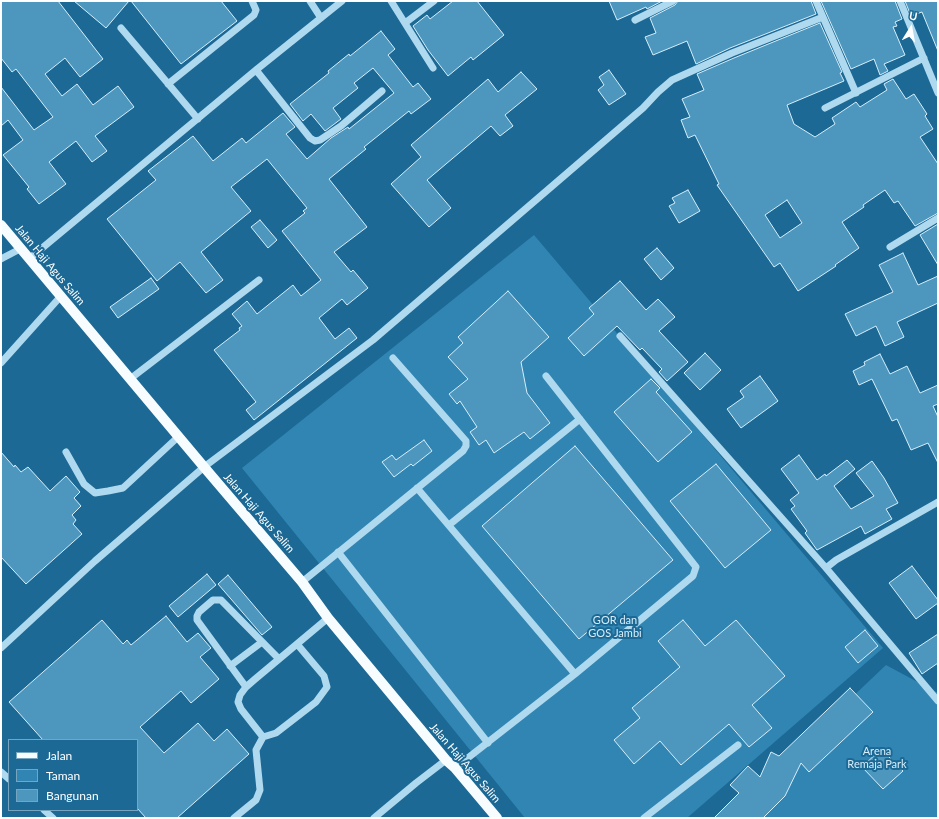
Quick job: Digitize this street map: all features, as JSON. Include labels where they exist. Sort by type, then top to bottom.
[{"type":"main road","name":"Jalan Haji Agus Salim","points":[[1,225],[178,437],[302,582],[328,618],[446,760],[455,768],[497,818]]},
{"type":"street","points":[[168,84],[254,15],[256,10],[252,1]]},
{"type":"street","points":[[310,1],[321,18]]},
{"type":"street","points":[[29,259],[256,70],[342,1]]},
{"type":"street","points":[[391,1],[433,68]]},
{"type":"street","points":[[405,23],[434,1]]},
{"type":"street","points":[[635,20],[671,1]]},
{"type":"street","points":[[816,1],[856,93]]},
{"type":"street","points":[[900,1],[938,93]]},
{"type":"street","points":[[1,648],[95,560],[204,467],[373,340],[643,108],[672,80],[732,53],[823,17]]},
{"type":"street","points":[[121,28],[198,119]]},
{"type":"street","points":[[825,108],[924,58]]},
{"type":"street","points":[[256,70],[310,138],[315,141],[320,140],[341,126],[382,91]]},
{"type":"street","points":[[890,247],[938,218]]},
{"type":"street","points":[[1,259],[20,249]]},
{"type":"street","points":[[130,379],[259,280]]},
{"type":"street","points":[[1,363],[61,296]]},
{"type":"street","points":[[620,336],[826,568],[938,701]]},
{"type":"street","points":[[302,582],[463,451],[466,446],[466,442],[394,358]]},
{"type":"street","points":[[455,768],[575,674],[693,576],[696,567],[546,376]]},
{"type":"street","points":[[449,525],[580,419]]},
{"type":"street","points":[[66,452],[84,484],[95,493],[123,488],[178,437]]},
{"type":"street","points":[[417,488],[575,674]]},
{"type":"street","points":[[826,568],[836,560],[938,502]]},
{"type":"street","points":[[338,552],[488,743]]},
{"type":"street","points":[[246,687],[198,620],[197,616],[199,612],[213,600],[221,600],[279,659]]},
{"type":"street","points":[[264,737],[241,709],[238,702],[240,695],[246,687],[328,618]]},
{"type":"street","points":[[230,666],[262,642]]},
{"type":"street","points":[[234,818],[256,800],[260,790],[256,750],[264,737],[276,733],[316,702],[327,687],[324,676],[297,644]]},
{"type":"street","points":[[644,818],[738,745]]},
{"type":"street","points":[[374,818],[446,760]]},
{"type":"street","points":[[45,811],[53,818]]},
{"type":"green space","name":"GOR dan GOS Jambi","points":[[534,235],[883,648],[687,818],[525,818],[242,468]]},
{"type":"green space","name":"Arena Remaja Park","points":[[886,665],[938,693],[938,818],[725,818]]},
{"type":"building","points":[[1,1],[58,1],[103,59],[80,77],[65,58],[45,74],[62,96],[77,84],[93,105],[118,86],[134,107],[95,136],[107,151],[92,162],[76,141],[49,162],[66,184],[39,204],[27,189],[29,187],[3,155],[23,140],[8,120],[1,126],[1,87],[34,130],[53,117],[16,69],[12,72],[1,58]]},
{"type":"building","points":[[74,1],[129,1],[106,28]]},
{"type":"building","points":[[131,1],[221,1],[237,21],[181,64]]},
{"type":"building","points":[[453,1],[477,1],[504,35],[473,60],[471,57],[448,76],[428,50],[413,26],[427,15],[430,19]]},
{"type":"building","points":[[609,1],[662,1],[647,9],[646,7],[617,20]]},
{"type":"building","points":[[678,1],[811,1],[816,14],[730,48],[696,64],[687,41],[653,55],[645,37],[656,33],[650,18],[675,5]]},
{"type":"building","points":[[821,1],[895,1],[902,19],[895,22],[897,26],[893,27],[905,55],[884,64],[888,71],[880,75],[874,59],[851,69]]},
{"type":"building","points":[[905,1],[938,1],[938,51],[922,12],[911,16]]},
{"type":"building","points":[[820,23],[842,72],[840,73],[844,81],[787,105],[794,124],[815,137],[835,124],[832,118],[856,102],[860,107],[887,90],[884,84],[893,79],[906,99],[914,94],[927,114],[925,116],[933,129],[920,137],[938,164],[938,213],[915,226],[898,201],[894,203],[885,190],[842,222],[859,248],[835,265],[836,266],[798,291],[780,263],[774,267],[717,185],[719,184],[695,135],[688,138],[681,120],[690,117],[682,99],[704,90],[697,74]],"holes":[[[787,200],[802,223],[780,238],[765,215]]]},
{"type":"building","points":[[381,31],[395,49],[388,55],[413,87],[418,83],[431,99],[411,114],[409,111],[364,147],[366,149],[329,179],[367,227],[334,252],[351,272],[353,270],[368,288],[347,305],[342,299],[319,318],[335,339],[349,328],[357,338],[254,420],[246,410],[256,402],[214,350],[240,330],[239,328],[242,326],[232,314],[247,301],[257,314],[293,285],[301,296],[321,280],[282,231],[305,213],[303,211],[307,208],[267,159],[231,187],[251,211],[201,252],[223,280],[206,293],[180,262],[157,281],[107,219],[156,180],[148,171],[193,136],[213,161],[242,138],[246,143],[283,113],[295,127],[286,134],[307,159],[331,138],[348,127],[349,129],[394,93],[373,68],[354,83],[358,88],[333,108],[341,119],[325,131],[311,114],[303,121],[290,104],[329,73],[328,71],[349,54],[350,56]]},
{"type":"building","points":[[609,70],[626,94],[609,105],[598,90],[604,85],[599,77]]},
{"type":"building","points":[[521,72],[537,89],[505,115],[513,126],[500,136],[491,126],[427,180],[451,208],[429,227],[391,184],[421,157],[411,145],[488,79],[498,92]]},
{"type":"building","points":[[688,190],[700,211],[679,223],[669,206],[675,203],[672,198]]},
{"type":"building","points":[[260,220],[277,240],[268,248],[251,227]]},
{"type":"building","points":[[938,224],[938,265],[920,235]]},
{"type":"building","points":[[657,248],[674,268],[661,280],[644,259]]},
{"type":"building","points":[[903,253],[918,285],[938,276],[938,303],[897,322],[904,337],[885,346],[876,326],[856,336],[845,314],[893,292],[879,265]]},
{"type":"building","points":[[151,278],[159,289],[118,318],[110,307]]},
{"type":"building","points":[[620,281],[646,310],[658,299],[675,317],[659,331],[688,362],[667,381],[659,372],[662,369],[642,348],[640,350],[617,326],[584,356],[568,338],[594,314],[589,308]]},
{"type":"building","points":[[508,291],[549,337],[521,362],[527,393],[550,423],[530,439],[524,432],[494,453],[486,440],[479,445],[470,432],[477,427],[460,401],[457,404],[449,394],[468,379],[448,357],[463,343],[458,337]]},
{"type":"building","points":[[705,353],[721,370],[700,390],[684,373]]},
{"type":"building","points":[[880,354],[890,374],[907,366],[920,393],[938,385],[938,404],[933,406],[938,417],[938,463],[928,443],[911,450],[897,419],[892,421],[872,379],[859,385],[853,371],[865,365],[864,362]]},
{"type":"building","points":[[760,376],[778,401],[741,428],[727,409],[744,397],[740,391]]},
{"type":"building","points":[[651,379],[660,388],[656,392],[692,432],[658,462],[614,412]]},
{"type":"building","points":[[424,440],[432,451],[413,466],[411,464],[394,477],[382,462],[392,455],[396,460]]},
{"type":"building","points":[[575,446],[673,560],[579,639],[482,526]]},
{"type":"building","points":[[1,452],[14,467],[15,465],[21,472],[28,467],[50,491],[66,476],[80,492],[74,498],[81,506],[72,515],[76,520],[73,524],[82,534],[26,584],[1,557]]},
{"type":"building","points":[[799,455],[817,480],[825,474],[826,476],[847,460],[855,469],[834,486],[851,509],[874,496],[856,473],[872,461],[884,478],[898,503],[886,509],[892,519],[865,534],[861,526],[817,550],[805,533],[807,531],[791,509],[795,506],[790,500],[799,493],[781,469]]},
{"type":"building","points":[[716,464],[771,530],[725,568],[670,501]]},
{"type":"building","points":[[912,566],[938,600],[938,603],[916,619],[889,583]]},
{"type":"building","points":[[207,574],[216,585],[178,617],[169,606]]},
{"type":"building","points":[[228,575],[272,627],[262,635],[218,584]]},
{"type":"building","points":[[166,616],[187,642],[198,633],[211,648],[200,657],[219,679],[191,703],[181,691],[140,727],[164,753],[198,723],[214,741],[227,729],[249,754],[177,818],[146,818],[138,809],[138,739],[42,739],[9,702],[102,620],[123,644],[127,640],[131,645]]},
{"type":"building","points":[[683,620],[705,646],[736,620],[785,676],[752,705],[772,728],[749,747],[729,724],[681,765],[660,741],[634,764],[614,740],[640,718],[632,708],[680,667],[658,641]]},
{"type":"building","points":[[865,630],[878,646],[858,663],[845,647]]},
{"type":"building","points":[[938,634],[938,663],[922,674],[909,653]]},
{"type":"building","points":[[850,688],[873,712],[809,772],[801,763],[785,796],[763,818],[714,818],[739,793],[730,785],[748,766],[760,777],[771,752],[779,756]]},
{"type":"building","points":[[881,749],[903,771],[883,789],[862,767]]}]
